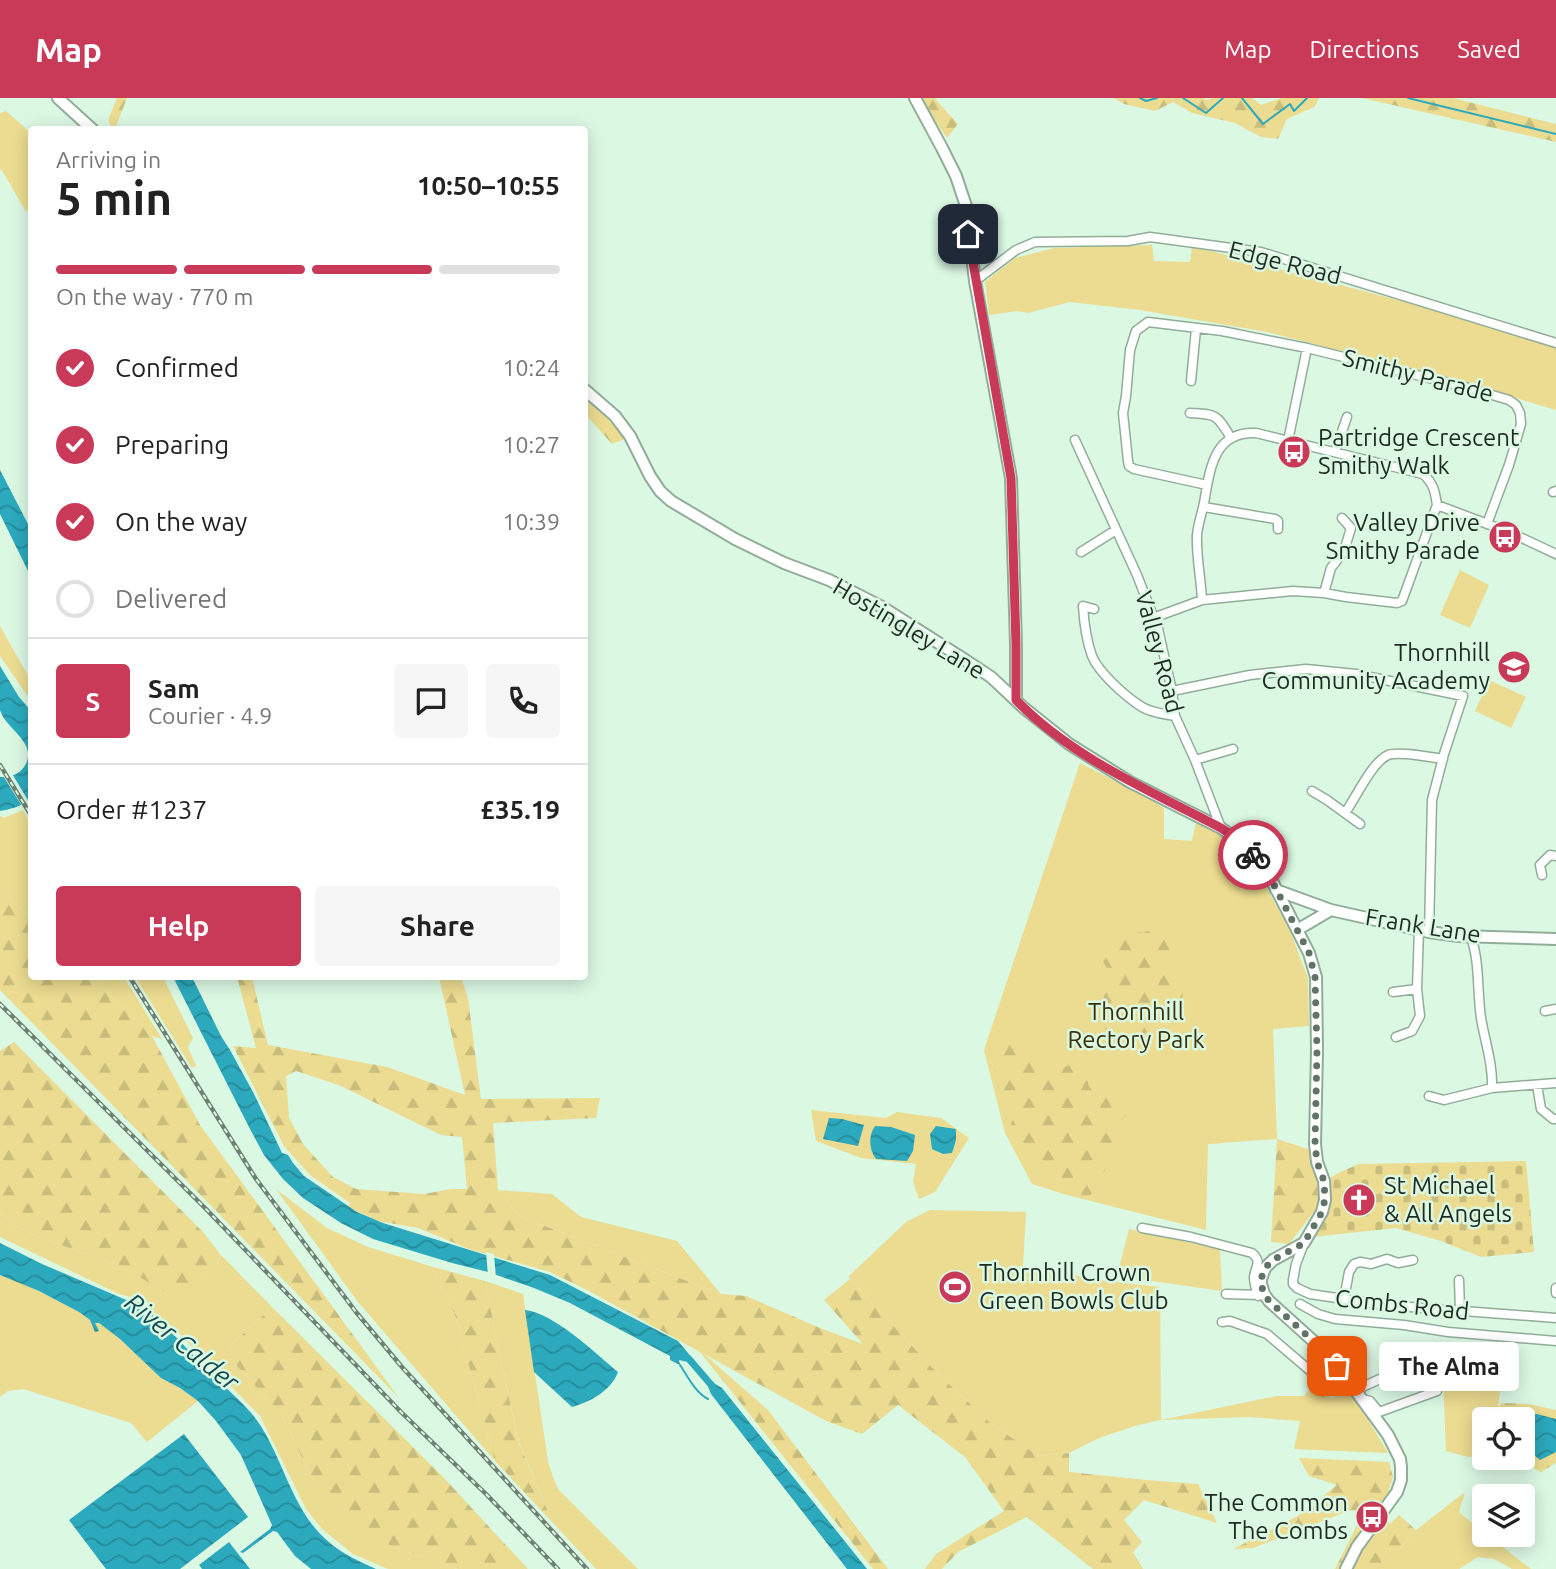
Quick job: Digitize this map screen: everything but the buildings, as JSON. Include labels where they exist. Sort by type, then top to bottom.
[{"type":"main road","points":[[58,98],[89,126]]},
{"type":"main road","points":[[915,98],[956,176],[966,206],[975,281],[1011,478],[1016,700]]},
{"type":"main road","name":"Hostingley Lane","points":[[588,392],[623,426],[650,476],[671,501],[735,539],[784,563],[830,580],[882,607],[990,677],[1069,744],[1130,782],[1221,828],[1260,862],[1309,953],[1315,977],[1315,1144],[1317,1162],[1324,1181],[1325,1199],[1322,1212],[1304,1243]]},
{"type":"main road","name":"Frank Lane","points":[[1275,887],[1332,910],[1424,930],[1471,937],[1556,939]]},
{"type":"main road","name":"Frank Lane","points":[[1297,930],[1332,910]]},
{"type":"main road","points":[[1304,1243],[1268,1264],[1261,1279],[1261,1295],[1331,1357],[1391,1439],[1401,1467],[1397,1492],[1357,1547],[1346,1569]]},
{"type":"street","name":"Edge Road","points":[[975,281],[1016,250],[1035,242],[1128,241],[1150,237],[1261,252],[1556,343]]},
{"type":"street","name":"Smithy Parade","points":[[1207,485],[1144,472],[1129,466],[1123,413],[1129,350],[1136,331],[1148,322],[1222,331],[1307,348],[1509,400],[1516,405],[1521,424],[1487,524]]},
{"type":"street","points":[[1191,381],[1196,329]]},
{"type":"street","points":[[1288,441],[1307,348]]},
{"type":"street","points":[[1190,413],[1206,413],[1217,417],[1231,438]]},
{"type":"street","points":[[1335,452],[1347,417]]},
{"type":"street","points":[[1153,618],[1202,600],[1293,591],[1397,603],[1402,601],[1437,505],[1435,489],[1423,474],[1335,452],[1256,433],[1245,433],[1231,438],[1212,462],[1197,535],[1202,600]]},
{"type":"street","name":"Valley Road","points":[[1075,440],[1137,575],[1158,629],[1175,716],[1221,828]]},
{"type":"street","points":[[1437,505],[1556,554]]},
{"type":"street","points":[[1203,507],[1272,518],[1278,521],[1278,529]]},
{"type":"street","points":[[1324,593],[1331,568],[1344,551],[1351,528],[1342,518]]},
{"type":"street","points":[[1082,553],[1116,530]]},
{"type":"street","points":[[1094,608],[1083,606],[1085,631],[1093,659],[1108,679],[1143,707],[1156,713],[1175,716]]},
{"type":"street","points":[[1172,691],[1250,675],[1306,669],[1356,674],[1463,696],[1432,800],[1424,930],[1417,989],[1420,1016],[1412,1031],[1396,1037]]},
{"type":"street","points":[[1195,760],[1233,749]]},
{"type":"street","points":[[1345,813],[1373,769],[1385,756],[1396,754],[1443,759]]},
{"type":"street","points":[[1312,791],[1360,824]]},
{"type":"street","points":[[1542,875],[1540,865],[1550,855],[1556,856]]},
{"type":"street","points":[[1471,937],[1475,950],[1481,1018],[1492,1088]]},
{"type":"street","points":[[1393,992],[1417,989]]},
{"type":"street","points":[[1545,1012],[1556,1009]]},
{"type":"street","points":[[1429,1096],[1444,1100],[1492,1088],[1556,1083]]},
{"type":"street","points":[[1537,1085],[1541,1109],[1556,1119]]},
{"type":"street","points":[[1142,1228],[1252,1253],[1258,1261],[1254,1278],[1261,1295],[1226,1294]]},
{"type":"street","name":"Combs Road","points":[[1304,1243],[1296,1264],[1293,1284],[1310,1294],[1385,1306],[1556,1318]]},
{"type":"street","points":[[1344,1299],[1349,1272],[1357,1262],[1371,1264],[1387,1259],[1404,1263],[1413,1260]]},
{"type":"street","points":[[1459,1280],[1460,1311]]},
{"type":"street","points":[[1300,1304],[1316,1318],[1556,1341]]},
{"type":"street","points":[[1222,1322],[1230,1321],[1267,1334],[1314,1374],[1337,1366]]},
{"type":"street","points":[[1393,1370],[1359,1394],[1380,1412],[1437,1391]]},
{"type":"street","points":[[1319,1374],[1324,1391]]},
{"type":"green space","points":[[117,98],[127,98],[116,126],[111,126],[108,120]]},
{"type":"green space","points":[[919,98],[936,98],[958,124],[947,138]]},
{"type":"green space","points":[[1114,98],[1252,98],[1261,105],[1282,98],[1319,98],[1314,107],[1287,119],[1278,139],[1261,137],[1235,123],[1192,113],[1173,102],[1155,111],[1124,104]]},
{"type":"green space","points":[[1362,98],[1453,98],[1556,124],[1556,142]]},
{"type":"green space","points":[[6,111],[28,130],[26,212],[0,169],[0,113]]},
{"type":"green space","points":[[1152,245],[1154,261],[1190,262],[1192,246],[1470,319],[1556,347],[1556,410],[1469,384],[1267,332],[1140,310],[1070,302],[1028,313],[1017,311],[989,315],[985,282],[1015,258],[1054,248]]},
{"type":"green space","points":[[588,400],[613,422],[625,439],[612,444],[588,417]]},
{"type":"green space","points":[[1460,570],[1489,585],[1470,628],[1440,615]]},
{"type":"green space","points":[[0,626],[28,676],[28,697],[0,656]]},
{"type":"green space","points":[[1489,680],[1526,697],[1511,728],[1475,711]]},
{"type":"green space","name":"Thornhill Rectory Park","points":[[1080,763],[1164,808],[1164,839],[1192,841],[1196,822],[1231,841],[1256,868],[1290,931],[1308,978],[1309,1026],[1273,1029],[1277,1139],[1208,1144],[1206,1230],[1032,1184],[1005,1133],[984,1050]]},
{"type":"green space","points":[[23,810],[28,820],[28,916],[0,889],[0,816],[4,818]]},
{"type":"green space","points":[[0,889],[28,916],[28,980],[94,980],[152,1036],[200,1125],[399,1398],[0,990]]},
{"type":"green space","points":[[1166,930],[1174,948],[1171,957],[1174,962],[1174,976],[1186,979],[1179,1012],[1167,1018],[1153,1017],[1151,1027],[1144,1035],[1104,1029],[1093,1037],[1091,1034],[1101,1017],[1111,1016],[1115,1010],[1104,1007],[1102,1003],[1108,973],[1099,953],[1105,944],[1118,942],[1138,931],[1143,933]]},
{"type":"green space","points":[[94,980],[126,980],[162,1039],[152,1036]]},
{"type":"green space","points":[[137,980],[164,980],[193,1038],[188,1047],[196,1066],[192,1068]]},
{"type":"green space","points":[[238,980],[253,980],[268,1045],[387,1067],[465,1095],[440,980],[462,980],[468,998],[481,1099],[600,1098],[596,1118],[493,1123],[498,1190],[519,1216],[721,1294],[746,1296],[863,1344],[824,1300],[850,1279],[940,1376],[994,1426],[1039,1456],[1069,1453],[1069,1472],[1198,1484],[1217,1523],[1144,1500],[1124,1520],[1142,1542],[1133,1552],[1143,1569],[1093,1569],[1027,1517],[958,1552],[942,1569],[925,1569],[936,1554],[1004,1511],[965,1457],[898,1405],[862,1434],[826,1421],[704,1354],[768,1410],[888,1569],[873,1569],[700,1352],[550,1272],[469,1249],[418,1228],[378,1221],[348,1207],[350,1203],[310,1175],[284,1146],[233,1046],[256,1048]],"holes":[[[296,1071],[341,1086],[441,1135],[462,1137],[467,1189],[424,1194],[356,1189],[333,1177],[303,1144],[289,1118],[286,1076]]]},
{"type":"green space","points":[[1005,1034],[1014,1039],[1014,1046],[1032,1052],[1041,1067],[1053,1071],[1073,1064],[1086,1068],[1091,1089],[1101,1095],[1122,1099],[1130,1108],[1117,1130],[1096,1191],[1089,1196],[1044,1184],[1023,1160],[1019,1140],[1014,1135],[1011,1123],[1016,1116],[996,1080],[997,1075],[989,1055]]},
{"type":"green space","points":[[14,1042],[204,1233],[220,1254],[219,1260],[183,1303],[123,1267],[41,1238],[15,1225],[0,1212],[0,1051]]},
{"type":"green space","points":[[811,1110],[886,1118],[897,1112],[941,1118],[969,1138],[935,1192],[919,1199],[913,1182],[916,1164],[861,1158],[816,1141]]},
{"type":"green space","points":[[1277,1139],[1314,1151],[1319,1205],[1289,1244],[1271,1242]]},
{"type":"green space","points":[[1526,1161],[1534,1252],[1481,1257],[1441,1241],[1396,1228],[1312,1237],[1327,1180],[1359,1164]]},
{"type":"green space","points":[[276,1189],[327,1228],[368,1247],[430,1266],[455,1315],[495,1461],[358,1302]]},
{"type":"green space","points":[[498,1190],[552,1194],[581,1217],[677,1241],[721,1294],[519,1216]]},
{"type":"green space","points":[[930,1210],[1026,1212],[1023,1266],[1004,1268],[1064,1273],[1160,1287],[1161,1420],[1099,1438],[1069,1453],[1039,1456],[994,1426],[940,1376],[849,1276],[906,1222]]},
{"type":"green space","points":[[0,1212],[15,1225],[41,1238],[123,1267],[183,1302],[219,1260],[220,1254],[272,1307],[231,1345],[230,1358],[282,1416],[319,1493],[393,1547],[457,1569],[388,1569],[353,1554],[322,1529],[306,1509],[260,1416],[177,1331],[151,1310],[148,1302],[119,1294],[0,1237]]},
{"type":"green space","points":[[1129,1229],[1220,1249],[1222,1291],[1117,1276]]},
{"type":"green space","points":[[430,1266],[485,1281],[518,1441],[553,1523],[495,1461],[455,1315]]},
{"type":"green space","points":[[0,1274],[99,1323],[161,1378],[198,1401],[147,1442],[131,1423],[23,1389],[8,1391],[0,1397]]},
{"type":"green space","points":[[485,1281],[523,1294],[548,1461],[558,1489],[638,1569],[596,1569],[553,1523],[518,1440]]},
{"type":"green space","points":[[272,1307],[443,1477],[528,1569],[457,1569],[393,1547],[349,1521],[319,1493],[282,1416],[230,1358],[231,1345]]},
{"type":"green space","points":[[1442,1351],[1504,1354],[1498,1407],[1472,1407],[1472,1457],[1446,1451]]},
{"type":"green space","points":[[1318,1378],[1330,1398],[1351,1391],[1388,1453],[1294,1449],[1300,1421],[1249,1417],[1161,1420],[1276,1396],[1304,1396]]},
{"type":"green space","points":[[1502,1403],[1528,1404],[1556,1410],[1556,1463],[1541,1472],[1535,1469],[1535,1407],[1499,1406]]},
{"type":"green space","points":[[1299,1458],[1389,1462],[1393,1477],[1387,1496],[1356,1542],[1342,1569],[1335,1569],[1363,1513],[1351,1510],[1253,1548],[1233,1549],[1298,1516],[1337,1485],[1309,1476]]},
{"type":"green space","points":[[1465,1492],[1459,1512],[1472,1523],[1472,1547],[1503,1547],[1531,1569],[1512,1569],[1494,1559],[1478,1557],[1459,1569],[1381,1569],[1416,1530]]},
{"type":"green space","points":[[1399,1515],[1416,1530],[1381,1569],[1352,1569],[1361,1549],[1384,1517],[1390,1524]]},
{"type":"water","points":[[0,470],[28,524],[28,571],[0,514]]},
{"type":"water","points":[[0,666],[28,707],[28,751],[25,743],[0,710]]},
{"type":"water","points":[[28,758],[28,800],[0,811],[0,777],[10,776],[24,767]]},
{"type":"water","points":[[175,980],[193,980],[282,1153],[288,1155],[304,1176],[357,1212],[383,1223],[550,1275],[678,1341],[697,1364],[693,1367],[688,1362],[679,1360],[680,1365],[670,1360],[670,1356],[570,1303],[534,1288],[373,1239],[341,1223],[303,1198],[283,1179],[264,1155]]},
{"type":"water","points":[[829,1118],[864,1125],[858,1146],[823,1139]]},
{"type":"water","points":[[875,1126],[891,1127],[915,1135],[913,1151],[907,1161],[876,1159],[870,1143]]},
{"type":"water","points":[[936,1126],[956,1129],[952,1153],[943,1154],[932,1149],[930,1134]]},
{"type":"water","name":"River Calder","points":[[0,1243],[131,1302],[144,1302],[141,1306],[169,1329],[257,1420],[299,1504],[318,1531],[340,1551],[376,1569],[311,1569],[295,1556],[277,1532],[273,1531],[243,1553],[240,1552],[272,1525],[241,1455],[216,1421],[198,1401],[161,1378],[99,1323],[95,1323],[99,1331],[95,1332],[90,1320],[79,1312],[0,1275]]},
{"type":"water","points":[[525,1310],[549,1318],[586,1345],[618,1372],[615,1379],[593,1399],[572,1407],[534,1372]]},
{"type":"water","points":[[710,1381],[722,1388],[867,1569],[847,1569],[711,1394],[707,1384]]},
{"type":"water","points":[[1535,1414],[1556,1419],[1556,1452],[1540,1460],[1535,1456]]},
{"type":"water","points":[[184,1434],[248,1517],[180,1569],[106,1569],[69,1520]]},
{"type":"water","points":[[229,1542],[250,1569],[202,1569],[199,1565]]},
{"type":"pier","points":[[11,772],[28,803],[22,806],[2,774]]},
{"type":"pier","points":[[486,1252],[494,1254],[496,1278],[488,1275]]},
{"type":"waterway","points":[[1140,98],[1146,101],[1157,98]]},
{"type":"waterway","points":[[1183,98],[1206,113],[1223,98]]},
{"type":"waterway","points":[[1242,98],[1263,124],[1290,104],[1294,111],[1307,98]]},
{"type":"waterway","points":[[1408,98],[1556,134]]},
{"type":"waterway","points":[[689,1359],[713,1387]]},
{"type":"waterway","points":[[680,1365],[696,1388],[708,1399]]},
{"type":"railway","points":[[0,765],[28,810]]},
{"type":"railway","points":[[132,980],[256,1179],[356,1312],[402,1367],[587,1569]]},
{"type":"railway","points":[[0,1004],[205,1208],[401,1412],[486,1494],[558,1569]]},
{"type":"way so far","points":[[1253,855],[1273,883],[1309,953],[1315,977],[1315,1144],[1317,1162],[1324,1181],[1325,1199],[1316,1226],[1304,1243],[1268,1264],[1262,1274],[1262,1290],[1269,1301],[1331,1357],[1337,1366]]},
{"type":"place","name":"Partridge Crescent Smithy Walk","points":[[1294,452]]},
{"type":"place","name":"Valley Drive Smithy Parade","points":[[1505,537]]},
{"type":"place","name":"Thornhill Community Academy","points":[[1514,667]]},
{"type":"place","name":"St Michael & All Angels","points":[[1359,1200]]},
{"type":"place","name":"Thornhill Crown Green Bowls Club","points":[[955,1287]]},
{"type":"place","name":"The Alma","points":[[1337,1366]]},
{"type":"place","name":"The Common The Combs","points":[[1372,1517]]},
{"type":"route","points":[[968,234],[1011,478],[1016,700],[1069,744],[1130,782],[1221,828],[1253,855]]}]
